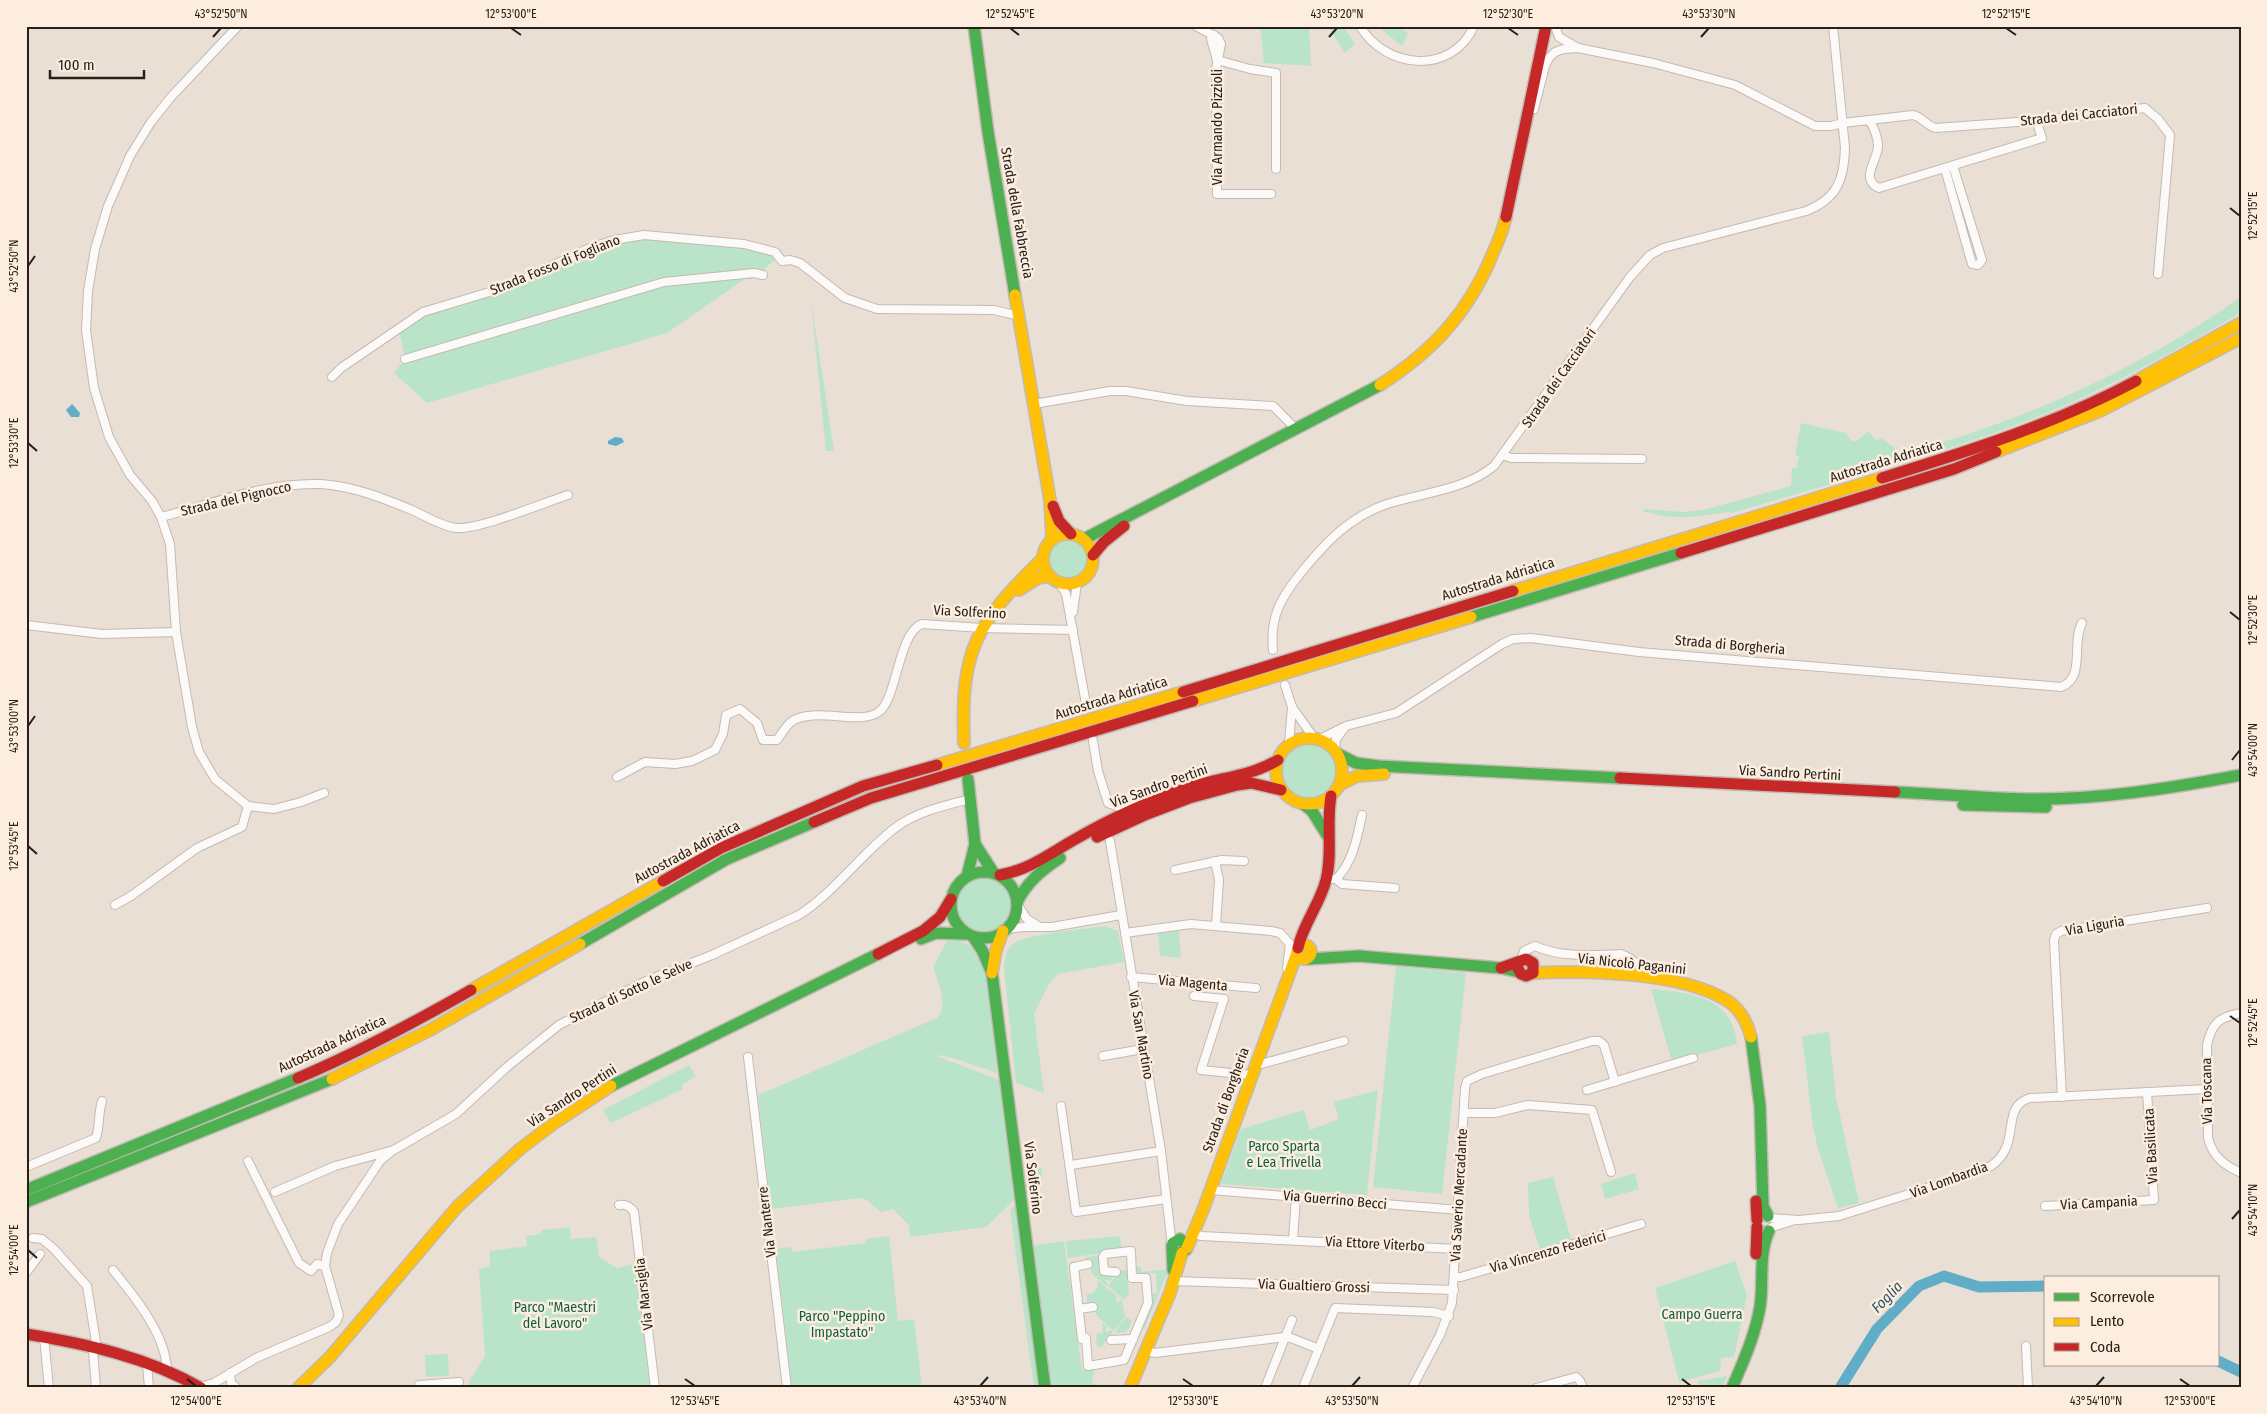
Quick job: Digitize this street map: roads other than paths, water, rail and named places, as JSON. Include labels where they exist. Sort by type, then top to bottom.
[{"type":"main road","name":"Strada della Fabbreccia","points":[[974,26],[988,132],[1050,500],[1052,539]]},
{"type":"main road","points":[[1084,539],[1373,389],[1404,369],[1432,346],[1460,314],[1484,275],[1504,227],[1546,26]]},
{"type":"main road","name":"Autostrada Adriatica","points":[[26,1190],[331,1064],[422,1018],[721,848],[862,786],[1098,718],[1948,458],[2097,402],[2241,323]]},
{"type":"main road","name":"Autostrada Adriatica","points":[[26,1202],[339,1076],[430,1030],[727,859],[871,798],[1825,510],[1954,469],[2100,411],[2241,338]]},
{"type":"main road","name":"Strada della Fabbreccia","points":[[1050,500],[1060,521],[1071,534]]},
{"type":"main road","points":[[1006,598],[1038,578],[1077,582],[1090,572],[1093,555],[1115,533],[1154,503]]},
{"type":"main road","points":[[1054,579],[1043,564],[1044,551],[1052,539],[1064,534],[1071,534],[1084,539],[1093,555]]},
{"type":"main road","points":[[964,743],[962,706],[965,682],[972,652],[982,628],[1006,598],[1043,558]]},
{"type":"main road","points":[[1289,744],[1306,738],[1317,738]]},
{"type":"main road","name":"Via Sandro Pertini","points":[[1317,738],[1356,762],[1379,766],[2029,800],[2092,797],[2160,790],[2241,775]]},
{"type":"main road","name":"Via Sandro Pertini","points":[[298,1388],[330,1357],[457,1207],[520,1149],[603,1090],[923,931],[940,917],[954,890],[967,876],[984,871],[996,874],[1016,872],[1029,867],[1106,822],[1151,802],[1194,786],[1261,770],[1278,760],[1289,744]]},
{"type":"main road","points":[[1337,752],[1342,764],[1340,785]]},
{"type":"main road","points":[[1278,760],[1276,770],[1281,790]]},
{"type":"main road","name":"Via Sandro Pertini","points":[[1331,796],[1340,785],[1357,776],[1376,773],[2028,808],[2175,796],[2241,784]]},
{"type":"main road","points":[[967,876],[975,844],[968,779]]},
{"type":"main road","name":"Via Sandro Pertini","points":[[307,1388],[334,1360],[460,1212],[524,1153],[556,1128],[602,1098],[660,1067],[936,932],[970,936],[994,936],[1012,922],[1017,903],[1026,885],[1051,864],[1109,830],[1140,816],[1188,798],[1251,783],[1281,790],[1287,797],[1303,804]]},
{"type":"main road","points":[[1303,804],[1323,802],[1331,796]]},
{"type":"main road","name":"Strada di Borgheria","points":[[1174,1282],[1179,1246],[1193,1233],[1211,1190],[1252,1070],[1289,978],[1304,952],[1306,928],[1332,879],[1328,836],[1328,814],[1331,796]]},
{"type":"main road","points":[[1303,804],[1317,817],[1328,836]]},
{"type":"main road","points":[[975,844],[983,859],[996,874],[1011,884],[1017,903]]},
{"type":"main road","points":[[951,899],[953,917],[970,936]]},
{"type":"main road","name":"Via Solferino","points":[[992,973],[996,950],[1004,930]]},
{"type":"main road","name":"Via Solferino","points":[[970,936],[982,950],[992,973],[1045,1388]]},
{"type":"main road","name":"Via Nicolò Paganini","points":[[1304,952],[1501,968],[1526,965],[1553,972],[1663,980],[1697,987],[1720,996],[1742,1013],[1749,1028],[1755,1059],[1753,1148],[1766,1223],[1762,1283],[1757,1319],[1745,1361],[1740,1367],[1732,1388]]},
{"type":"main road","points":[[1130,1388],[1146,1351],[1140,1336],[1174,1282]]},
{"type":"main road","points":[[26,1334],[95,1347],[167,1370],[200,1387]]},
{"type":"street","points":[[238,26],[171,97],[140,138],[108,206],[94,249],[88,291],[86,330],[94,388],[110,437],[130,475],[152,502],[161,517],[170,544],[176,632],[192,727],[199,752],[215,779],[248,806],[274,809],[301,802],[324,793]]},
{"type":"street","points":[[1360,26],[1375,44],[1386,52],[1411,62],[1429,61],[1446,55],[1461,45],[1474,26]]},
{"type":"street","name":"Strada dei Cacciatori","points":[[1555,26],[1559,36],[1578,48],[1653,63],[1735,85],[1815,126],[1831,126],[1913,115],[1921,119],[1928,126],[1936,128],[2036,120],[2145,108],[2158,118],[2170,135],[2158,274]]},
{"type":"street","name":"Strada dei Cacciatori","points":[[1273,650],[1272,627],[1280,602],[1316,555],[1339,529],[1358,517],[1388,503],[1463,485],[1483,475],[1503,456],[1630,277],[1650,256],[1679,243],[1806,211],[1818,206],[1832,194],[1844,168],[1843,123],[1833,26]]},
{"type":"street","name":"Via Armando Pizzioli","points":[[1197,27],[1214,35],[1221,44],[1217,60],[1217,194],[1270,194]]},
{"type":"street","name":"Strada dei Cacciatori","points":[[1527,119],[1534,110],[1545,66],[1549,58],[1555,52],[1578,48]]},
{"type":"street","points":[[1217,60],[1250,69],[1276,72],[1276,169]]},
{"type":"street","points":[[1869,120],[1875,132],[1878,146],[1869,172],[1875,187],[1884,188],[2042,138],[2036,120]]},
{"type":"street","points":[[1944,169],[1972,264],[1978,266],[1982,260],[1953,166]]},
{"type":"street","name":"Strada Fosso di Fogliano","points":[[332,377],[340,368],[423,312],[506,287],[614,240],[644,235],[744,244],[766,248],[775,252],[782,261],[790,260],[800,263],[845,298],[877,309],[994,310],[1020,316]]},
{"type":"street","points":[[405,359],[664,282],[754,273],[763,275]]},
{"type":"street","points":[[1034,404],[1110,391],[1126,391],[1178,400],[1273,406],[1296,429]]},
{"type":"street","points":[[1503,456],[1511,458],[1642,459]]},
{"type":"street","name":"Strada del Pignocco","points":[[161,517],[253,492],[298,484],[322,484],[351,488],[380,497],[446,526],[467,527],[568,495]]},
{"type":"street","points":[[1054,579],[1066,594],[1086,704]]},
{"type":"street","points":[[1071,628],[1074,593],[1077,582]]},
{"type":"street","name":"Strada di Borgheria","points":[[1317,738],[1346,726],[1396,712],[1502,644],[1521,638],[1639,652],[2061,687],[2070,684],[2075,675],[2077,631],[2082,623]]},
{"type":"street","name":"Via Solferino","points":[[617,777],[645,762],[674,764],[692,761],[715,750],[723,734],[726,715],[740,709],[757,723],[764,740],[776,740],[790,723],[800,718],[818,715],[863,716],[876,714],[883,709],[902,656],[917,626],[922,624],[982,628],[1071,628]]},
{"type":"street","points":[[26,625],[102,634],[176,632]]},
{"type":"street","points":[[1285,685],[1292,707],[1317,738]]},
{"type":"street","points":[[1289,744],[1292,707]]},
{"type":"street","points":[[1337,752],[1336,739],[1346,726]]},
{"type":"street","points":[[1093,741],[1098,771],[1108,804],[1113,806],[1151,802]]},
{"type":"street","name":"Strada di Sotto le Selve","points":[[200,1387],[214,1383],[256,1358],[329,1327],[336,1322],[339,1315],[338,1306],[328,1280],[327,1253],[338,1224],[380,1161],[392,1151],[456,1114],[507,1067],[559,1025],[646,981],[712,956],[799,915],[812,907],[842,880],[881,839],[897,826],[923,813],[970,799]]},
{"type":"street","points":[[115,905],[131,896],[197,848],[242,827],[248,806]]},
{"type":"street","points":[[1362,815],[1350,858],[1344,871],[1332,879],[1342,884],[1395,888]]},
{"type":"street","name":"Via San Martino","points":[[1110,841],[1161,1150],[1170,1229],[1179,1246]]},
{"type":"street","points":[[1215,861],[1219,880],[1216,926]]},
{"type":"street","points":[[1175,870],[1215,861],[1244,861]]},
{"type":"street","points":[[1017,903],[1027,919],[1042,928]]},
{"type":"street","name":"Via Liguria","points":[[2062,1097],[2054,940],[2056,934],[2061,931],[2207,908]]},
{"type":"street","points":[[1004,930],[1024,927],[1042,928],[1121,915]]},
{"type":"street","points":[[1126,933],[1174,925],[1216,926],[1280,933],[1290,944],[1283,993]]},
{"type":"street","points":[[1526,965],[1532,955],[1540,948],[1548,952],[1573,955],[1621,954],[1629,957],[1646,973],[1663,980]]},
{"type":"street","points":[[1612,976],[1625,970],[1630,963],[1629,957]]},
{"type":"street","name":"Via Magenta","points":[[1131,977],[1256,988]]},
{"type":"street","points":[[1194,996],[1224,999],[1201,1070],[1252,1070],[1344,1041]]},
{"type":"street","name":"Via Toscana","points":[[2241,1013],[2228,1015],[2216,1022],[2210,1031],[2207,1044],[2208,1138],[2211,1150],[2218,1160],[2241,1173]]},
{"type":"street","name":"Via Saverio Mercadante","points":[[1412,1388],[1449,1316],[1454,1290],[1465,1088],[1467,1081],[1592,1041],[1599,1041],[1604,1045],[1615,1082]]},
{"type":"street","points":[[1103,1056],[1143,1049]]},
{"type":"street","name":"Via Nanterre","points":[[748,1057],[787,1388]]},
{"type":"street","points":[[1587,1090],[1693,1058]]},
{"type":"street","name":"Via Lombardia","points":[[1766,1223],[1839,1216],[1991,1166],[2006,1151],[2010,1140],[2015,1107],[2021,1101],[2207,1088]]},
{"type":"street","name":"Via Basilicata","points":[[2148,1092],[2154,1200]]},
{"type":"street","points":[[26,1167],[96,1138],[100,1126],[102,1101]]},
{"type":"street","name":"Via Saverio Mercadante","points":[[1464,1113],[1495,1113],[1528,1105],[1592,1110],[1611,1172]]},
{"type":"street","points":[[1062,1106],[1076,1212],[1166,1199]]},
{"type":"street","points":[[1071,1165],[1161,1150]]},
{"type":"street","points":[[275,1192],[335,1166],[363,1157],[392,1151]]},
{"type":"street","points":[[363,1157],[380,1161]]},
{"type":"street","points":[[248,1161],[299,1263],[311,1271],[317,1264],[326,1266]]},
{"type":"street","name":"Via Guerrino Becci","points":[[1211,1190],[1459,1210]]},
{"type":"street","points":[[1293,1240],[1296,1197]]},
{"type":"street","name":"Via Campania","points":[[2045,1206],[2154,1200]]},
{"type":"street","name":"Via Marsiglia","points":[[622,1205],[631,1207],[634,1212],[655,1388]]},
{"type":"street","name":"Via Vincenzo Federici","points":[[1455,1277],[1461,1277],[1641,1224]]},
{"type":"street","name":"Via Ettore Viterbo","points":[[1193,1233],[1202,1236],[1457,1248]]},
{"type":"street","points":[[33,1238],[42,1239],[54,1249],[87,1286],[92,1307],[96,1388]]},
{"type":"street","points":[[1088,1264],[1074,1267],[1082,1339],[1086,1338],[1088,1366],[1124,1360],[1140,1336],[1148,1303],[1146,1278],[1132,1278],[1131,1251],[1105,1254],[1103,1257],[1104,1271],[1116,1272]]},
{"type":"street","points":[[26,1273],[40,1254]]},
{"type":"street","points":[[113,1270],[147,1316],[167,1356],[167,1370]]},
{"type":"street","name":"Via Gualtiero Grossi","points":[[1174,1282],[1454,1290]]},
{"type":"street","points":[[1079,1309],[1093,1307]]},
{"type":"street","points":[[1303,1388],[1335,1308],[1433,1312],[1449,1316]]},
{"type":"street","points":[[1265,1388],[1292,1320]]},
{"type":"street","points":[[1111,1340],[1140,1336]]},
{"type":"street","points":[[44,1337],[49,1388]]},
{"type":"street","points":[[1146,1351],[1155,1353],[1285,1337],[1319,1348]]},
{"type":"street","points":[[2026,1346],[2028,1388]]},
{"type":"street","points":[[147,1364],[149,1388]]},
{"type":"street","points":[[230,1373],[231,1383],[237,1388]]},
{"type":"street","points":[[1536,1388],[1572,1378],[1580,1380],[1583,1388]]},
{"type":"street","points":[[420,1386],[460,1382]]},
{"type":"water","points":[[72,404],[80,413],[79,417],[71,417],[66,410]]},
{"type":"water","points":[[615,437],[622,438],[624,442],[616,446],[608,444],[608,441]]},
{"type":"waterway","name":"Foglia","points":[[1840,1388],[1877,1329],[1919,1286],[1944,1276],[1979,1287],[2044,1286]]},
{"type":"waterway","name":"Foglia","points":[[2220,1362],[2241,1372]]},
{"type":"park label","name":"Parco Sparta e Lea Trivella","points":[[1284,1154]]},
{"type":"park label","name":"Campo Guerra","points":[[1702,1314]]},
{"type":"park label","name":"Parco \"Maestri del Lavoro\"","points":[[555,1315]]},
{"type":"park label","name":"Parco \"Peppino Impastato\"","points":[[842,1324]]}]
